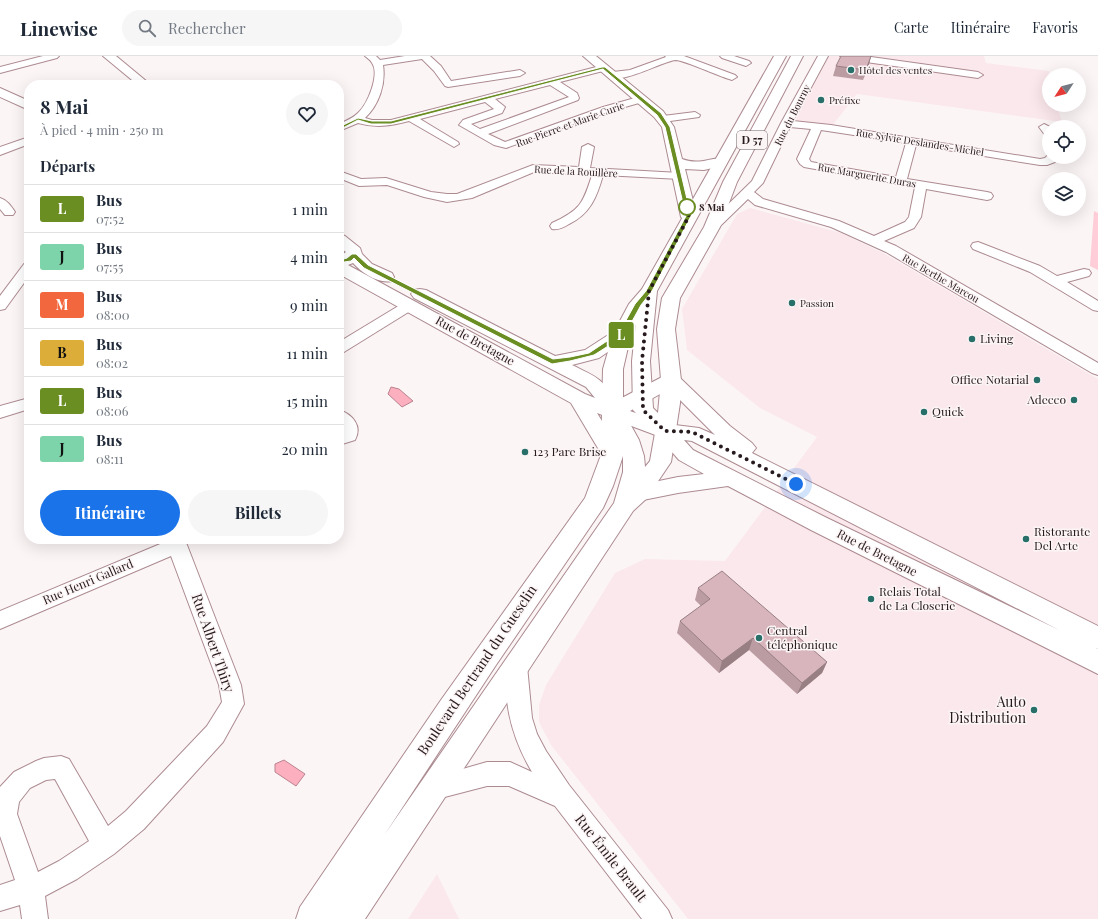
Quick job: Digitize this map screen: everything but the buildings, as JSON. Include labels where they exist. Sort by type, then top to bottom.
[{"type":"main road","points":[[109,56],[139,80]]},
{"type":"main road","points":[[589,56],[642,99],[663,119],[668,127],[689,216]]},
{"type":"main road","name":"D 57","points":[[613,412],[613,369],[622,334],[638,304],[649,291],[689,216],[716,173],[720,162],[780,56]]},
{"type":"main road","name":"D 57","points":[[665,431],[670,403],[670,380],[666,329],[671,298],[712,227],[730,182],[797,56]]},
{"type":"main road","points":[[0,92],[24,104]]},
{"type":"main road","points":[[678,169],[687,166],[695,168],[720,162]]},
{"type":"main road","name":"Rue de Bretagne","points":[[344,243],[354,251],[347,258],[593,383],[599,389],[613,412]]},
{"type":"main road","name":"Rue de Bretagne","points":[[344,270],[578,398],[665,431],[692,432],[1098,638]]},
{"type":"main road","points":[[346,919],[516,666],[631,499],[660,462],[665,431],[643,410],[642,361],[649,291]]},
{"type":"main road","points":[[552,362],[592,354],[622,334]]},
{"type":"main road","points":[[631,499],[634,472],[632,455],[626,434],[613,412],[670,380],[723,431],[783,478]]},
{"type":"main road","points":[[578,398],[612,455]]},
{"type":"main road","name":"Boulevard Bertrand du Guesclin","points":[[312,919],[400,784],[533,588],[595,502],[612,455],[613,412]]},
{"type":"main road","name":"Rue de Bretagne","points":[[665,431],[686,454],[730,478],[1098,662]]},
{"type":"main road","points":[[631,499],[678,485],[730,478]]},
{"type":"street","points":[[0,70],[54,56]]},
{"type":"street","points":[[344,126],[358,119],[372,104],[378,78],[378,63],[370,56]]},
{"type":"street","points":[[378,63],[423,56],[446,79],[448,84],[520,73]]},
{"type":"street","points":[[358,119],[380,123],[391,123],[551,81],[609,72],[631,73],[675,56],[732,77]]},
{"type":"street","points":[[725,56],[746,63]]},
{"type":"street","name":"Rue du Bourny","points":[[712,227],[757,183],[786,123],[823,56]]},
{"type":"street","points":[[845,56],[978,75]]},
{"type":"street","points":[[480,133],[574,98],[573,95],[551,81]]},
{"type":"street","name":"Rue Pierre et Marie Curie","points":[[486,98],[500,107],[498,111],[467,122],[464,125],[498,143],[506,145],[513,144],[607,109],[642,99]]},
{"type":"street","points":[[663,119],[695,116]]},
{"type":"street","points":[[411,118],[454,144]]},
{"type":"street","name":"Rue Sylvie Deslandes-Michel","points":[[786,123],[1042,162]]},
{"type":"street","name":"Rue Marguerite Duras","points":[[817,127],[803,159],[804,162],[808,164],[987,196]]},
{"type":"street","points":[[901,181],[912,141]]},
{"type":"street","points":[[0,152],[24,142]]},
{"type":"street","points":[[584,170],[588,147]]},
{"type":"street","name":"Rue de la Rouillère","points":[[344,176],[360,182],[379,180],[390,182],[425,195],[458,198],[533,168],[599,171],[678,169]]},
{"type":"street","points":[[556,226],[574,218],[589,204],[599,171]]},
{"type":"street","name":"Rue Marguerite Duras","points":[[874,241],[910,225],[915,217],[921,184]]},
{"type":"street","name":"Rue Berthe Marcou","points":[[748,193],[759,202],[835,224],[891,249],[1098,370]]},
{"type":"street","points":[[0,202],[9,212]]},
{"type":"street","name":"Rue Berthe Marcou","points":[[735,206],[748,204],[774,207]]},
{"type":"street","points":[[978,246],[1014,260],[1056,281],[1098,307]]},
{"type":"street","points":[[1056,281],[1084,273]]},
{"type":"street","points":[[0,306],[24,274]]},
{"type":"street","points":[[344,346],[410,305]]},
{"type":"street","points":[[0,412],[24,405]]},
{"type":"street","points":[[344,420],[348,423],[350,429],[349,436],[344,438]]},
{"type":"street","name":"Rue Henri Gallard","points":[[0,620],[171,544]]},
{"type":"street","name":"Rue Albert Thiry","points":[[0,898],[31,889],[68,870],[105,845],[135,820],[215,734],[233,704],[230,685],[176,544]]},
{"type":"street","name":"Rue Émile Brault","points":[[516,666],[517,697],[521,719],[535,755],[564,797],[659,919]]},
{"type":"street","points":[[35,919],[31,889],[6,814],[7,797],[22,780],[44,769],[61,767],[105,845]]},
{"type":"street","name":"Rue Émile Brault","points":[[433,788],[487,774],[510,774],[564,797]]},
{"type":"shaded area","points":[[829,56],[984,56],[986,63],[1042,70],[1042,112],[1059,112],[1061,120],[1047,120],[857,94],[832,126],[795,121]]},
{"type":"shaded area","points":[[750,208],[841,233],[885,254],[1098,379],[1098,919],[688,919],[551,745],[539,722],[539,705],[546,685],[615,573],[645,559],[725,561],[817,437],[760,408],[687,350],[682,309],[737,214]]},
{"type":"shaded area","points":[[1094,211],[1098,213],[1098,270],[1090,266]]},
{"type":"shaded area","points":[[391,387],[399,389],[413,401],[402,407],[388,394]]},
{"type":"shaded area","points":[[284,760],[305,774],[296,786],[275,772],[275,764]]},
{"type":"shaded area","points":[[437,874],[459,919],[408,919]]},
{"type":"bus line","name":"L","points":[[344,126],[358,119],[371,123],[391,123],[604,68],[659,114],[668,127],[689,216],[649,291],[638,304],[622,334],[592,354],[552,362],[366,267],[354,255],[344,261]]},
{"type":"place","name":"Hôtel des ventes","points":[[851,70]]},
{"type":"place","name":"Préfixe","points":[[821,100]]},
{"type":"place","name":"8 Mai","points":[[687,207]]},
{"type":"place","name":"Passion","points":[[792,303]]},
{"type":"place","name":"Living","points":[[972,339]]},
{"type":"place","name":"Office Notarial","points":[[1037,380]]},
{"type":"place","name":"Adecco","points":[[1074,400]]},
{"type":"place","name":"Quick","points":[[924,412]]},
{"type":"place","name":"123 Pare Brise","points":[[525,452]]},
{"type":"place","name":"Ristorante Del Arte","points":[[1026,539]]},
{"type":"place","name":"Relais Total de La Closerie","points":[[871,599]]},
{"type":"place","name":"Central téléphonique","points":[[759,638]]},
{"type":"place","name":"Auto Distribution","points":[[1034,710]]},
{"type":"route","points":[[687,207],[686,204],[689,216],[649,291],[642,361],[643,410],[665,431],[692,432],[796,484]]}]
